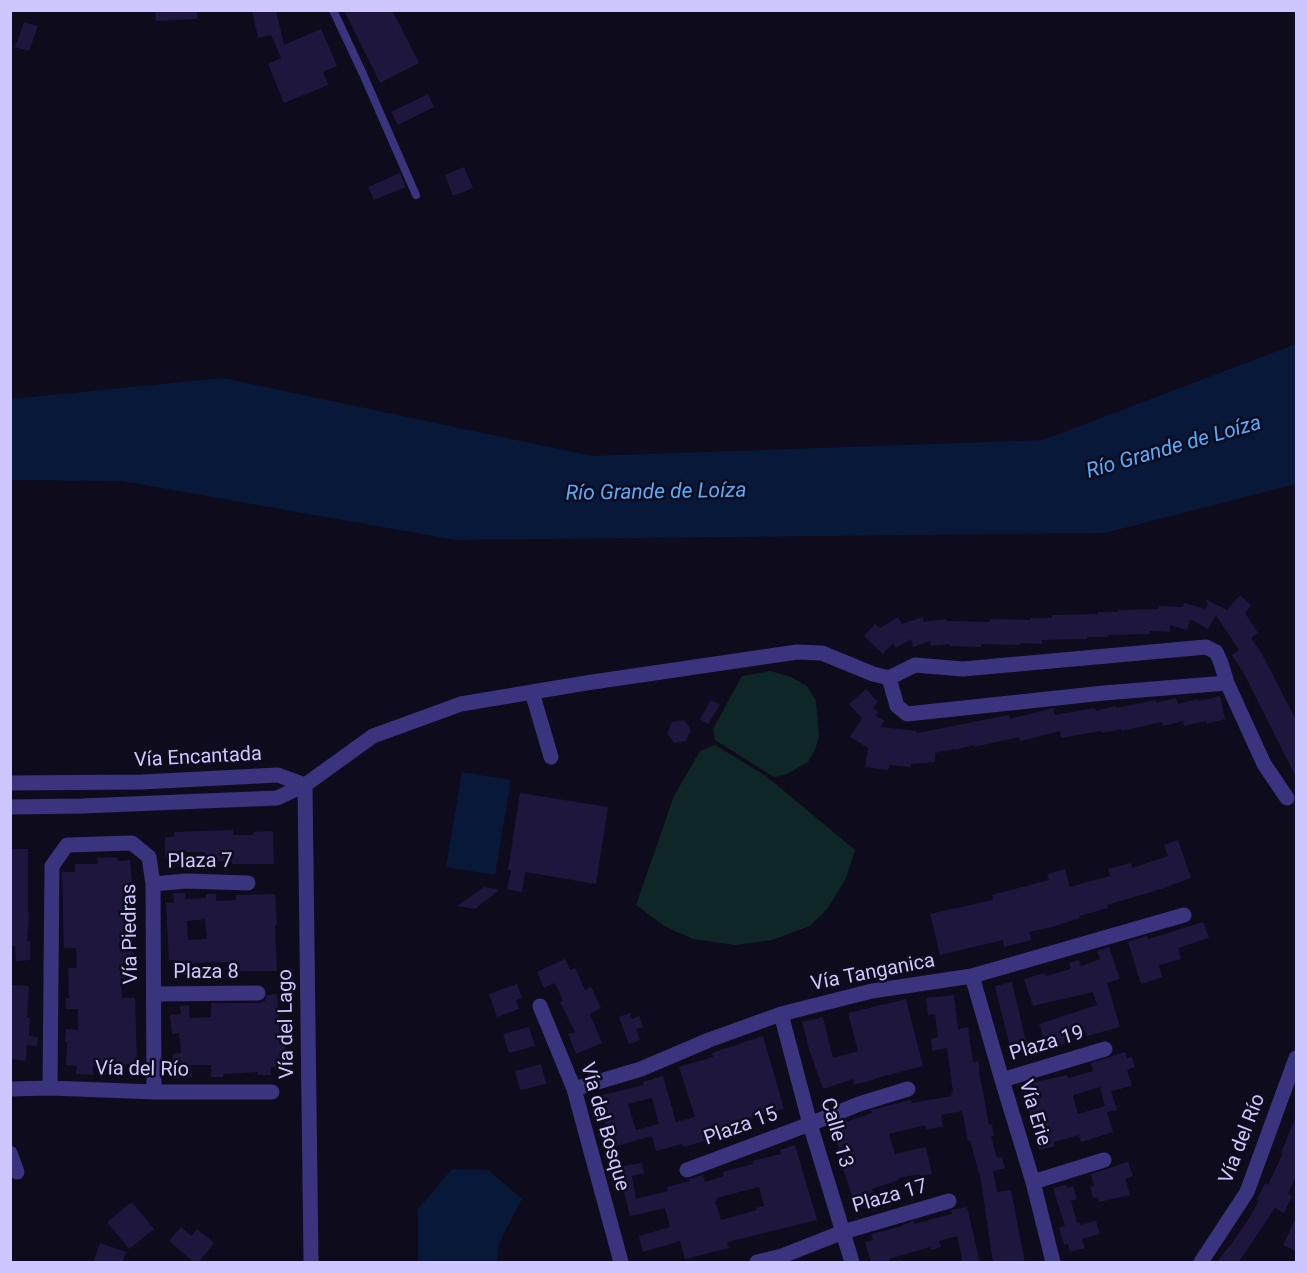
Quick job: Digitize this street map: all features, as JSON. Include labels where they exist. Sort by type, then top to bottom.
[{"type":"street","points":[[10,807],[277,798],[305,785],[373,736],[461,704],[797,652],[822,653],[873,674],[889,678],[915,664],[963,669],[1206,647],[1216,652],[1227,683],[1264,764],[1287,798]]},
{"type":"street","points":[[889,678],[897,706],[907,714],[1104,693],[1227,683]]},
{"type":"street","points":[[532,692],[551,757]]},
{"type":"street","name":"Vía Encantada","points":[[10,783],[142,782],[278,775],[305,785]]},
{"type":"street","name":"Vía del Lago","points":[[305,785],[311,1263]]},
{"type":"street","name":"Vía Piedras","points":[[50,1089],[52,866],[67,845],[132,843],[149,857],[153,884],[154,1092]]},
{"type":"street","name":"Plaza 7","points":[[153,884],[186,881],[248,882]]},
{"type":"street","name":"Vía Tanganica","points":[[574,1089],[641,1069],[709,1040],[781,1014],[872,991],[972,976],[1184,915]]},
{"type":"street","name":"Vía Erie","points":[[972,976],[1033,1182],[1053,1263]]},
{"type":"street","name":"Plaza 8","points":[[154,994],[258,993]]},
{"type":"street","name":"Vía del Bosque","points":[[540,1006],[574,1089],[621,1263]]},
{"type":"street","name":"Calle 13","points":[[781,1014],[810,1124],[852,1263]]},
{"type":"street","name":"Plaza 19","points":[[1002,1080],[1105,1049]]},
{"type":"street","name":"Vía del Río","points":[[1201,1263],[1247,1192],[1296,1058]]},
{"type":"street","name":"Vía del Río","points":[[10,1089],[272,1092]]},
{"type":"street","name":"Plaza 15","points":[[687,1170],[859,1104],[908,1089]]},
{"type":"street","points":[[10,1154],[17,1172]]},
{"type":"street","points":[[1033,1182],[1104,1160]]},
{"type":"street","name":"Plaza 17","points":[[757,1263],[782,1256],[843,1232],[949,1201]]},
{"type":"lane","points":[[333,10],[416,195]]},
{"type":"green space","points":[[770,671],[791,677],[807,686],[816,701],[819,736],[808,762],[785,775],[774,777],[715,740],[713,729],[742,676]]},
{"type":"green space","points":[[715,745],[766,776],[855,850],[846,878],[828,908],[810,926],[772,940],[735,945],[693,939],[664,926],[636,905],[674,796],[700,751]]},
{"type":"water","name":"Río Grande de Loíza","points":[[1296,344],[1296,484],[1105,533],[456,540],[122,481],[11,480],[11,399],[223,378],[592,456],[1043,440]]},
{"type":"water","points":[[462,772],[511,780],[495,875],[446,867]]},
{"type":"water","points":[[452,1169],[488,1170],[522,1199],[499,1243],[497,1262],[418,1262],[418,1209]]},
{"type":"building","points":[[155,10],[197,10],[197,19],[156,21]]},
{"type":"building","points":[[252,10],[276,10],[284,45],[321,29],[337,66],[323,72],[328,85],[284,103],[268,64],[281,58],[271,35],[258,38]]},
{"type":"building","points":[[344,10],[392,10],[419,63],[380,83]]},
{"type":"building","points":[[24,22],[38,26],[29,51],[15,47]]},
{"type":"building","points":[[428,94],[434,107],[398,125],[391,112]]},
{"type":"building","points":[[464,167],[473,188],[453,196],[445,175]]},
{"type":"building","points":[[400,173],[406,187],[374,200],[368,187]]},
{"type":"building","points":[[1240,595],[1251,605],[1245,613],[1258,633],[1251,638],[1262,654],[1296,720],[1296,777],[1242,670],[1232,655],[1239,650],[1216,615],[1208,629],[1190,619],[1187,630],[1170,625],[1170,632],[1150,631],[1150,634],[1042,640],[1042,644],[981,644],[981,647],[950,646],[950,644],[931,646],[930,641],[913,647],[911,639],[896,648],[893,643],[883,654],[864,636],[875,624],[880,628],[898,617],[902,624],[923,617],[924,622],[946,619],[946,621],[990,622],[990,619],[1031,620],[1031,618],[1052,618],[1052,615],[1159,609],[1159,606],[1183,607],[1184,603],[1206,609],[1208,604],[1205,599],[1227,610]]},
{"type":"building","points":[[866,689],[878,702],[873,708],[878,712],[876,716],[884,720],[881,727],[916,731],[917,733],[1009,715],[1010,719],[1053,708],[1055,715],[1095,708],[1096,711],[1156,700],[1156,703],[1176,698],[1178,704],[1220,696],[1225,719],[1184,726],[1183,721],[1163,726],[1162,722],[1121,731],[1121,729],[1102,733],[1101,731],[1061,738],[1060,731],[1020,741],[1019,737],[935,753],[935,762],[911,764],[911,767],[890,765],[888,770],[865,767],[868,748],[850,737],[862,718],[849,704]]},
{"type":"building","points":[[711,700],[720,705],[708,724],[700,719]]},
{"type":"building","points":[[684,720],[691,730],[686,741],[674,743],[667,733],[672,722]]},
{"type":"building","points":[[520,793],[608,807],[596,884],[525,872],[522,892],[507,889]]},
{"type":"building","points":[[233,830],[233,835],[253,835],[253,832],[273,831],[274,864],[205,862],[205,852],[186,852],[186,864],[175,864],[175,857],[165,857],[165,837],[174,837],[174,832]]},
{"type":"building","points":[[1178,840],[1191,878],[1107,905],[1108,908],[1079,916],[1080,918],[1029,932],[1031,940],[1004,947],[1003,940],[940,955],[930,914],[993,900],[992,895],[1049,880],[1047,874],[1065,869],[1070,887],[1110,876],[1108,869],[1131,863],[1132,868],[1168,856],[1164,845]]},
{"type":"building","points":[[10,849],[28,849],[27,941],[30,941],[30,960],[16,961],[15,946],[10,946]]},
{"type":"building","points":[[117,857],[118,861],[130,860],[132,884],[129,885],[134,978],[121,978],[122,998],[135,998],[137,1065],[125,1064],[124,1073],[114,1072],[114,1066],[93,1065],[93,1075],[76,1074],[77,1066],[66,1065],[66,1029],[78,1030],[78,1009],[66,1009],[66,998],[69,998],[68,968],[77,968],[76,948],[64,948],[62,872],[75,872],[75,864],[98,864],[97,858]]},
{"type":"building","points":[[484,887],[499,890],[475,909],[457,906]]},
{"type":"building","points":[[173,893],[185,893],[185,899],[206,898],[206,894],[216,894],[216,901],[236,900],[236,895],[275,894],[277,971],[240,971],[240,963],[213,962],[189,964],[190,975],[177,975],[176,960],[169,960],[166,903],[174,903]],"holes":[[[205,919],[207,939],[188,940],[187,921]]]},
{"type":"building","points":[[1203,922],[1209,938],[1178,948],[1181,959],[1159,965],[1162,977],[1141,984],[1128,942],[1147,936],[1148,939]]},
{"type":"building","points":[[1109,947],[1120,979],[1107,983],[1120,1027],[1087,1036],[1086,1032],[1064,1039],[1065,1043],[1047,1048],[1039,1024],[1097,1005],[1093,992],[1033,1006],[1024,979],[1071,969],[1069,963],[1079,960],[1081,966],[1100,959],[1097,951]]},
{"type":"building","points":[[565,959],[570,970],[575,968],[585,990],[591,987],[601,1008],[590,1014],[602,1043],[576,1054],[568,1034],[575,1032],[560,1002],[563,1001],[555,983],[544,988],[537,972]]},
{"type":"building","points":[[1012,982],[1028,1051],[1012,1055],[995,986]]},
{"type":"building","points":[[517,984],[522,998],[516,1000],[519,1009],[497,1017],[489,994]]},
{"type":"building","points":[[10,985],[29,986],[27,1017],[30,1018],[29,1036],[38,1037],[37,1046],[27,1045],[26,1061],[10,1059]]},
{"type":"building","points":[[277,994],[280,1038],[285,1038],[285,1059],[279,1059],[279,1067],[271,1067],[271,1075],[258,1075],[258,1072],[211,1077],[211,1065],[191,1065],[192,1077],[182,1078],[181,1064],[173,1064],[173,1054],[181,1053],[179,1033],[172,1034],[170,1015],[181,1014],[180,1006],[189,1005],[190,1018],[211,1017],[211,1003],[258,1003],[265,1001],[267,995]]},
{"type":"building","points":[[954,995],[958,1029],[968,1027],[973,1062],[979,1061],[989,1125],[992,1124],[994,1136],[991,1136],[997,1158],[1002,1157],[1005,1168],[993,1171],[997,1192],[1011,1190],[1025,1263],[993,1263],[980,1174],[970,1140],[968,1141],[962,1111],[941,1115],[943,1127],[926,1129],[925,1125],[889,1134],[895,1154],[926,1147],[932,1174],[898,1178],[899,1180],[872,1189],[873,1192],[853,1199],[843,1168],[846,1167],[831,1127],[872,1113],[871,1110],[911,1100],[912,1103],[952,1096],[947,1048],[932,1051],[931,1039],[938,1037],[935,1014],[928,1015],[926,998]]},
{"type":"building","points":[[906,999],[923,1066],[854,1085],[853,1079],[823,1089],[802,1022],[823,1017],[833,1058],[858,1051],[848,1013]]},
{"type":"building","points":[[630,1013],[632,1019],[639,1016],[643,1027],[636,1029],[640,1040],[629,1044],[619,1017]]},
{"type":"building","points":[[529,1027],[535,1046],[509,1053],[503,1034]]},
{"type":"building","points":[[763,1036],[784,1109],[747,1119],[748,1124],[729,1130],[731,1134],[683,1147],[682,1144],[656,1151],[652,1136],[609,1148],[605,1133],[608,1132],[598,1096],[644,1085],[643,1082],[663,1076],[676,1122],[695,1117],[679,1067],[713,1057],[712,1053]],"holes":[[[652,1098],[659,1124],[636,1130],[628,1104]]]},
{"type":"building","points":[[1125,1052],[1127,1058],[1132,1057],[1135,1067],[1127,1070],[1132,1086],[1111,1091],[1117,1110],[1107,1112],[1113,1132],[1081,1142],[1079,1135],[1054,1142],[1055,1146],[1039,1150],[1022,1085],[1067,1075],[1068,1078],[1093,1071],[1091,1063]],"holes":[[[1100,1087],[1105,1106],[1078,1114],[1073,1095]]]},
{"type":"building","points":[[541,1064],[546,1084],[520,1090],[515,1071]]},
{"type":"building","points":[[1296,1116],[1296,1175],[1288,1194],[1292,1196],[1284,1213],[1275,1208],[1238,1263],[1216,1263],[1246,1223],[1259,1201],[1257,1199],[1265,1183],[1268,1185],[1283,1153],[1281,1153]]},
{"type":"building","points":[[795,1145],[817,1220],[727,1242],[729,1248],[685,1259],[680,1241],[643,1252],[639,1236],[670,1227],[665,1208],[630,1216],[618,1167],[642,1163],[644,1173],[632,1176],[636,1199],[668,1191],[667,1187],[703,1175],[705,1182],[724,1176],[723,1172],[753,1164],[752,1161],[781,1154],[780,1150]],"holes":[[[759,1187],[764,1206],[721,1220],[715,1201],[717,1201],[716,1198]]]},
{"type":"building","points":[[1128,1162],[1133,1176],[1125,1179],[1130,1195],[1099,1202],[1098,1197],[1093,1198],[1090,1187],[1094,1186],[1091,1174]]},
{"type":"building","points":[[1066,1185],[1067,1188],[1073,1186],[1077,1199],[1071,1201],[1077,1223],[1079,1222],[1080,1225],[1096,1221],[1100,1234],[1082,1239],[1085,1248],[1070,1252],[1068,1244],[1064,1245],[1059,1228],[1065,1226],[1053,1188]]},
{"type":"building","points":[[132,1202],[154,1229],[129,1249],[107,1222]]},
{"type":"building","points":[[967,1207],[980,1263],[963,1263],[957,1236],[939,1241],[941,1247],[931,1250],[930,1247],[889,1259],[890,1263],[871,1263],[865,1242],[873,1240],[871,1234],[914,1221],[914,1224],[952,1214],[951,1210]]},
{"type":"building","points":[[1296,1218],[1296,1251],[1283,1245]]},
{"type":"building","points":[[181,1227],[191,1236],[197,1229],[214,1243],[198,1263],[195,1263],[169,1241]]},
{"type":"building","points":[[100,1243],[126,1252],[122,1263],[99,1263],[94,1260]]}]
